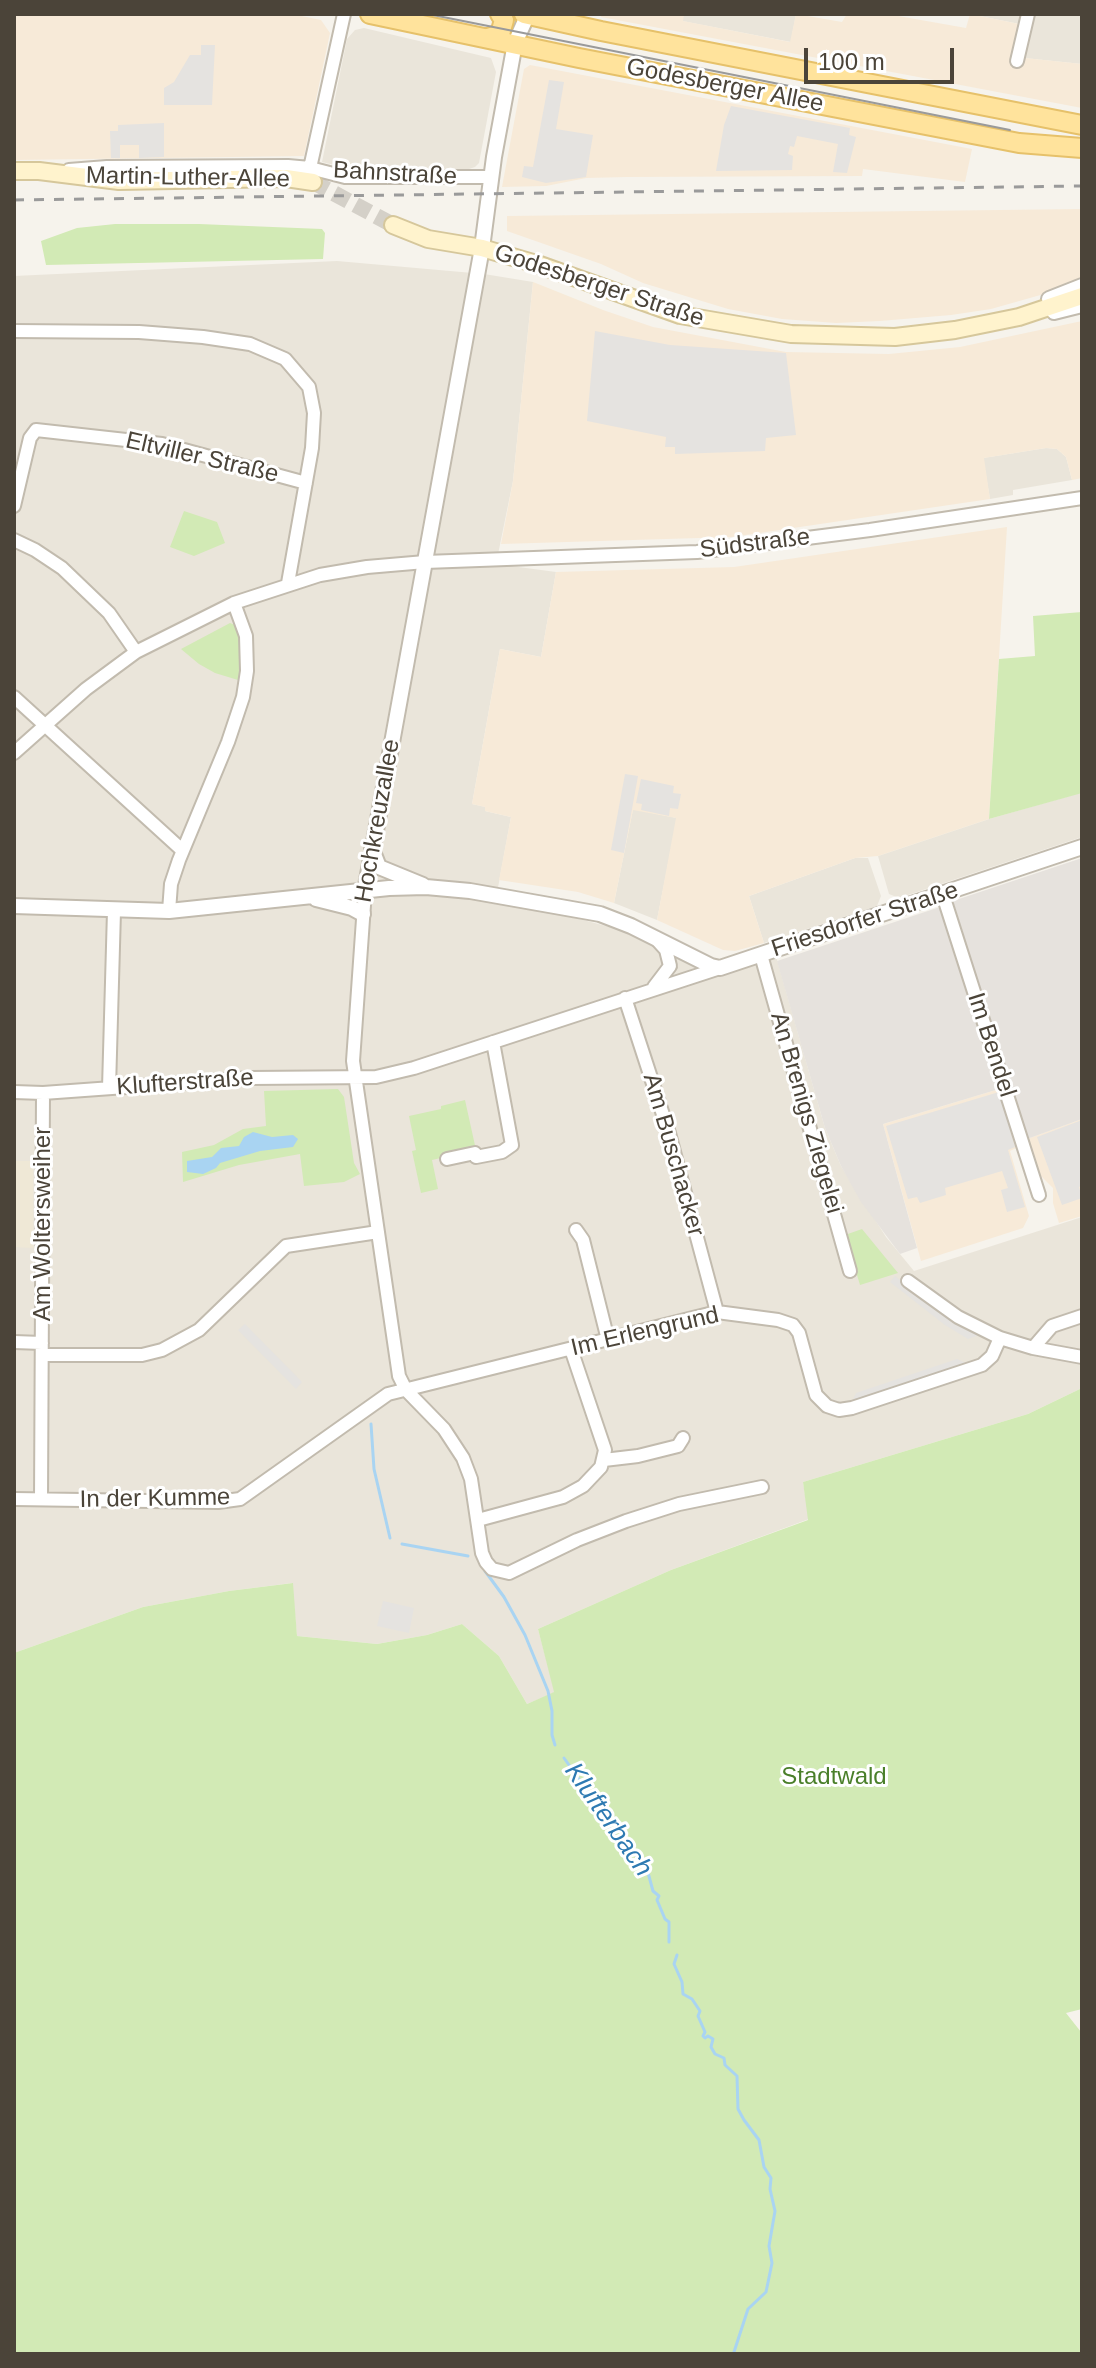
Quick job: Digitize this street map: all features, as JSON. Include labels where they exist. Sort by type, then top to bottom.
[{"type":"main road","name":"Godesberger Allee","points":[[370,14],[579,58],[1019,143],[1082,148]]},
{"type":"main road","points":[[488,38],[500,34],[504,20],[500,14]]},
{"type":"main road","name":"Godesberger Allee","points":[[526,14],[1082,125]]},
{"type":"main road","name":"Martin-Luther-Allee","points":[[14,171],[119,181],[312,175]]},
{"type":"main road","points":[[393,225],[428,239],[482,248]]},
{"type":"main road","name":"Godesberger Straße","points":[[482,248],[540,265],[680,315],[791,334],[895,337],[955,330],[1019,317],[1082,296]]},
{"type":"street","points":[[312,175],[344,14]]},
{"type":"street","name":"Hochkreuzallee","points":[[526,14],[515,43],[482,248],[365,891],[353,1052],[399,1376],[406,1390],[455,1444],[471,1479],[483,1557],[492,1569],[500,1572],[509,1573],[577,1540],[626,1521],[679,1504],[762,1487]]},
{"type":"street","points":[[1017,61],[1028,14]]},
{"type":"street","name":"Bahnstraße","points":[[312,175],[356,178],[492,177]]},
{"type":"street","name":"Godesberger Straße","points":[[955,330],[1082,286]]},
{"type":"street","name":"Godesberger Straße","points":[[1019,317],[1082,305]]},
{"type":"street","points":[[14,331],[139,332],[250,344],[275,353],[295,368],[309,387],[313,403],[312,448],[288,583]]},
{"type":"street","name":"Eltviller Straße","points":[[14,506],[30,438],[36,430],[162,444],[306,483]]},
{"type":"street","name":"Südstraße","points":[[14,753],[86,689],[136,652],[234,603],[288,583],[367,567],[425,562],[697,552],[1082,498]]},
{"type":"street","points":[[14,540],[57,564],[89,593],[116,621],[136,652]]},
{"type":"street","points":[[169,911],[171,884],[182,850],[228,742],[243,697],[247,671],[246,636],[234,603]]},
{"type":"street","points":[[14,697],[182,850]]},
{"type":"street","name":"Friesdorfer Straße","points":[[356,1077],[376,1077],[414,1068],[1082,847]]},
{"type":"street","points":[[372,849],[379,867],[426,887]]},
{"type":"street","points":[[14,906],[169,911],[426,887],[470,891],[600,914],[720,968]]},
{"type":"street","name":"Im Bendel","points":[[943,895],[1039,1195]]},
{"type":"street","points":[[308,897],[352,908],[363,914]]},
{"type":"street","points":[[109,1088],[114,911]]},
{"type":"street","points":[[648,992],[660,983],[670,966],[666,950],[656,938]]},
{"type":"street","name":"An Brenigs Ziegelei","points":[[761,955],[850,1271]]},
{"type":"street","name":"Am Buschacker","points":[[625,998],[669,1133],[717,1312]]},
{"type":"street","points":[[447,1159],[475,1153],[476,1157],[502,1152],[512,1145],[493,1042]]},
{"type":"street","name":"Klufterstraße","points":[[14,1092],[43,1093],[235,1079],[356,1077]]},
{"type":"street","name":"Am Woltersweiher","points":[[41,1499],[43,1093]]},
{"type":"street","points":[[576,1230],[583,1240],[608,1340]]},
{"type":"street","name":"Am Woltersweiher","points":[[42,1349],[142,1355],[175,1344],[199,1330],[286,1246],[378,1232]]},
{"type":"street","points":[[908,1281],[958,1317],[1000,1338],[1082,1357]]},
{"type":"street","name":"Im Erlengrund","points":[[406,1390],[717,1312],[793,1325],[799,1333],[816,1395],[827,1406],[839,1410],[982,1365],[992,1356],[1000,1338]]},
{"type":"street","points":[[1033,1348],[1052,1326],[1082,1316]]},
{"type":"street","points":[[14,1342],[42,1349]]},
{"type":"street","points":[[478,1520],[573,1493],[596,1474],[604,1460],[605,1450],[571,1349]]},
{"type":"street","name":"In der Kumme","points":[[14,1499],[218,1502],[240,1499],[388,1394],[406,1390]]},
{"type":"street","points":[[604,1460],[678,1446],[683,1438]]},
{"type":"shaded area","points":[[14,14],[292,14],[321,20],[330,33],[304,156],[14,160]]},
{"type":"shaded area","points":[[602,14],[684,14],[683,21],[790,42],[796,14],[842,22],[847,14],[887,14],[966,28],[970,14],[1029,26],[1025,58],[1082,64],[1082,108],[601,17]]},
{"type":"shaded area","points":[[684,14],[796,14],[791,42],[682,21]]},
{"type":"shaded area","points":[[970,14],[1082,14],[1082,64],[1024,58],[1029,26]]},
{"type":"shaded area","points":[[364,28],[491,58],[496,72],[479,163],[475,167],[466,170],[354,170],[322,162],[347,39],[355,30]]},
{"type":"shaded area","points":[[201,45],[215,45],[212,105],[164,105],[164,88],[174,82],[190,55],[201,55]]},
{"type":"shaded area","points":[[530,65],[972,149],[965,182],[863,169],[862,176],[586,178],[546,186],[502,187],[524,69]]},
{"type":"shaded area","points":[[549,80],[564,82],[556,129],[593,135],[586,177],[546,183],[522,177],[524,166],[533,167]]},
{"type":"shaded area","points":[[731,106],[850,128],[849,135],[856,137],[847,173],[833,172],[838,144],[797,136],[788,154],[793,156],[792,170],[716,171],[724,125]]},
{"type":"shaded area","points":[[164,123],[164,157],[139,158],[139,145],[120,145],[120,158],[111,158],[110,131],[118,131],[118,125]]},
{"type":"shaded area","points":[[1082,209],[1082,279],[991,309],[836,323],[782,319],[728,309],[643,283],[601,264],[507,231],[507,216]]},
{"type":"shaded area","points":[[337,261],[484,274],[533,282],[513,481],[496,564],[556,572],[541,657],[500,649],[472,804],[486,807],[485,811],[511,817],[495,904],[545,910],[625,931],[715,976],[776,956],[825,1128],[841,1166],[886,1237],[914,1271],[1082,1217],[1082,1388],[1028,1414],[803,1482],[809,1519],[671,1570],[538,1629],[555,1692],[527,1704],[499,1656],[462,1624],[427,1635],[377,1644],[297,1636],[292,1583],[143,1607],[14,1653],[14,276]]},
{"type":"shaded area","points":[[533,282],[653,327],[786,352],[889,354],[960,347],[1082,321],[1082,478],[1072,480],[1066,457],[1057,449],[1046,448],[984,458],[990,499],[732,537],[501,544],[513,481]]},
{"type":"shaded area","points":[[595,331],[670,345],[786,353],[796,435],[766,438],[765,451],[675,454],[675,447],[665,447],[666,437],[587,421]]},
{"type":"shaded area","points":[[1057,449],[1066,457],[1072,480],[1013,490],[1013,495],[990,499],[983,458]]},
{"type":"shaded area","points":[[1007,527],[989,819],[878,856],[855,858],[749,896],[764,943],[735,951],[723,950],[657,920],[676,818],[633,810],[614,903],[578,892],[499,880],[511,817],[485,811],[485,807],[472,804],[500,649],[541,657],[556,572],[734,567]]},
{"type":"shaded area","points":[[625,774],[638,776],[624,853],[611,850]]},
{"type":"shaded area","points":[[641,779],[674,786],[673,793],[681,794],[678,809],[670,808],[669,816],[641,810],[642,804],[636,803]]},
{"type":"shaded area","points":[[1080,793],[1082,837],[899,898],[889,894],[878,856]]},
{"type":"shaded area","points":[[633,809],[677,818],[657,920],[614,903]]},
{"type":"shaded area","points":[[855,858],[868,858],[881,896],[877,906],[764,943],[749,896]]},
{"type":"shaded area","points":[[1082,858],[1082,1119],[1027,1139],[953,901]]},
{"type":"shaded area","points":[[940,907],[944,911],[999,1089],[883,1124],[917,1248],[900,1254],[861,1202],[825,1128],[777,961]]},
{"type":"shaded area","points":[[999,1089],[1016,1148],[1010,1151],[1029,1216],[1023,1228],[921,1261],[883,1124]]},
{"type":"shaded area","points":[[999,1092],[1015,1147],[1008,1150],[1025,1207],[1007,1212],[1001,1190],[1008,1188],[1002,1171],[945,1188],[946,1195],[920,1203],[917,1197],[908,1199],[886,1126]]},
{"type":"shaded area","points":[[1082,1119],[1082,1216],[1059,1223],[1053,1203],[1053,1188],[1041,1176],[1027,1139]]},
{"type":"shaded area","points":[[1082,1120],[1082,1185],[1079,1187],[1082,1198],[1062,1205],[1037,1137]]},
{"type":"shaded area","points":[[14,1161],[33,1161],[33,1248],[14,1247]]},
{"type":"shaded area","points":[[895,1276],[949,1318],[980,1335],[968,1339],[945,1325],[890,1282]]},
{"type":"shaded area","points":[[245,1324],[302,1382],[296,1389],[238,1330]]},
{"type":"shaded area","points":[[957,1359],[968,1364],[851,1404],[856,1393]]},
{"type":"shaded area","points":[[383,1601],[414,1608],[409,1633],[377,1626]]},
{"type":"green space","points":[[115,224],[322,229],[325,233],[323,259],[46,265],[41,241],[77,228]]},
{"type":"green space","points":[[184,511],[217,522],[225,543],[194,556],[170,547]]},
{"type":"green space","points":[[1082,612],[1082,793],[989,819],[999,659],[1035,656],[1033,616]]},
{"type":"green space","points":[[230,623],[235,625],[239,639],[241,667],[238,680],[215,673],[181,649]]},
{"type":"green space","points":[[338,1089],[344,1097],[354,1163],[360,1174],[344,1182],[304,1186],[300,1154],[239,1165],[183,1182],[182,1152],[214,1145],[243,1129],[266,1126],[264,1091]]},
{"type":"green space","points":[[465,1100],[476,1150],[432,1160],[438,1189],[421,1193],[412,1151],[416,1150],[409,1116]]},
{"type":"green space","points":[[862,1229],[898,1273],[860,1285],[845,1235]]},
{"type":"green space","name":"Stadtwald","points":[[1082,1388],[1082,2009],[1066,2013],[1082,2037],[1082,2354],[14,2354],[14,1653],[143,1607],[293,1583],[297,1636],[377,1644],[427,1635],[462,1624],[499,1656],[527,1704],[554,1692],[538,1629],[671,1570],[808,1520],[803,1482],[1028,1414]]},
{"type":"water","points":[[253,1132],[272,1137],[293,1135],[298,1139],[293,1147],[260,1151],[220,1163],[203,1174],[187,1172],[187,1161],[212,1157],[221,1148],[239,1146],[244,1137]]},
{"type":"waterway","name":"Klufterbach","points":[[371,1424],[374,1469],[390,1538]]},
{"type":"waterway","name":"Klufterbach","points":[[402,1544],[468,1556]]},
{"type":"waterway","name":"Klufterbach","points":[[485,1571],[525,1635],[548,1691],[555,1745]]},
{"type":"waterway","name":"Klufterbach","points":[[564,1758],[606,1817],[611,1832],[647,1869],[653,1891],[659,1896],[657,1900],[669,1922],[669,1942]]},
{"type":"waterway","name":"Klufterbach","points":[[677,1955],[674,1964],[682,1982],[683,1994],[692,1999],[700,2011],[698,2016],[705,2032],[703,2036],[713,2039],[711,2047],[715,2054],[724,2058],[725,2065],[737,2076],[738,2109],[759,2140],[764,2167],[771,2178],[775,2211],[769,2246],[772,2263],[766,2292],[748,2309],[734,2352]]},
{"type":"tunnel","points":[[313,182],[393,225]]},
{"type":"tram line","points":[[428,14],[1010,130]]},
{"type":"railway","points":[[14,200],[1082,186]]}]
